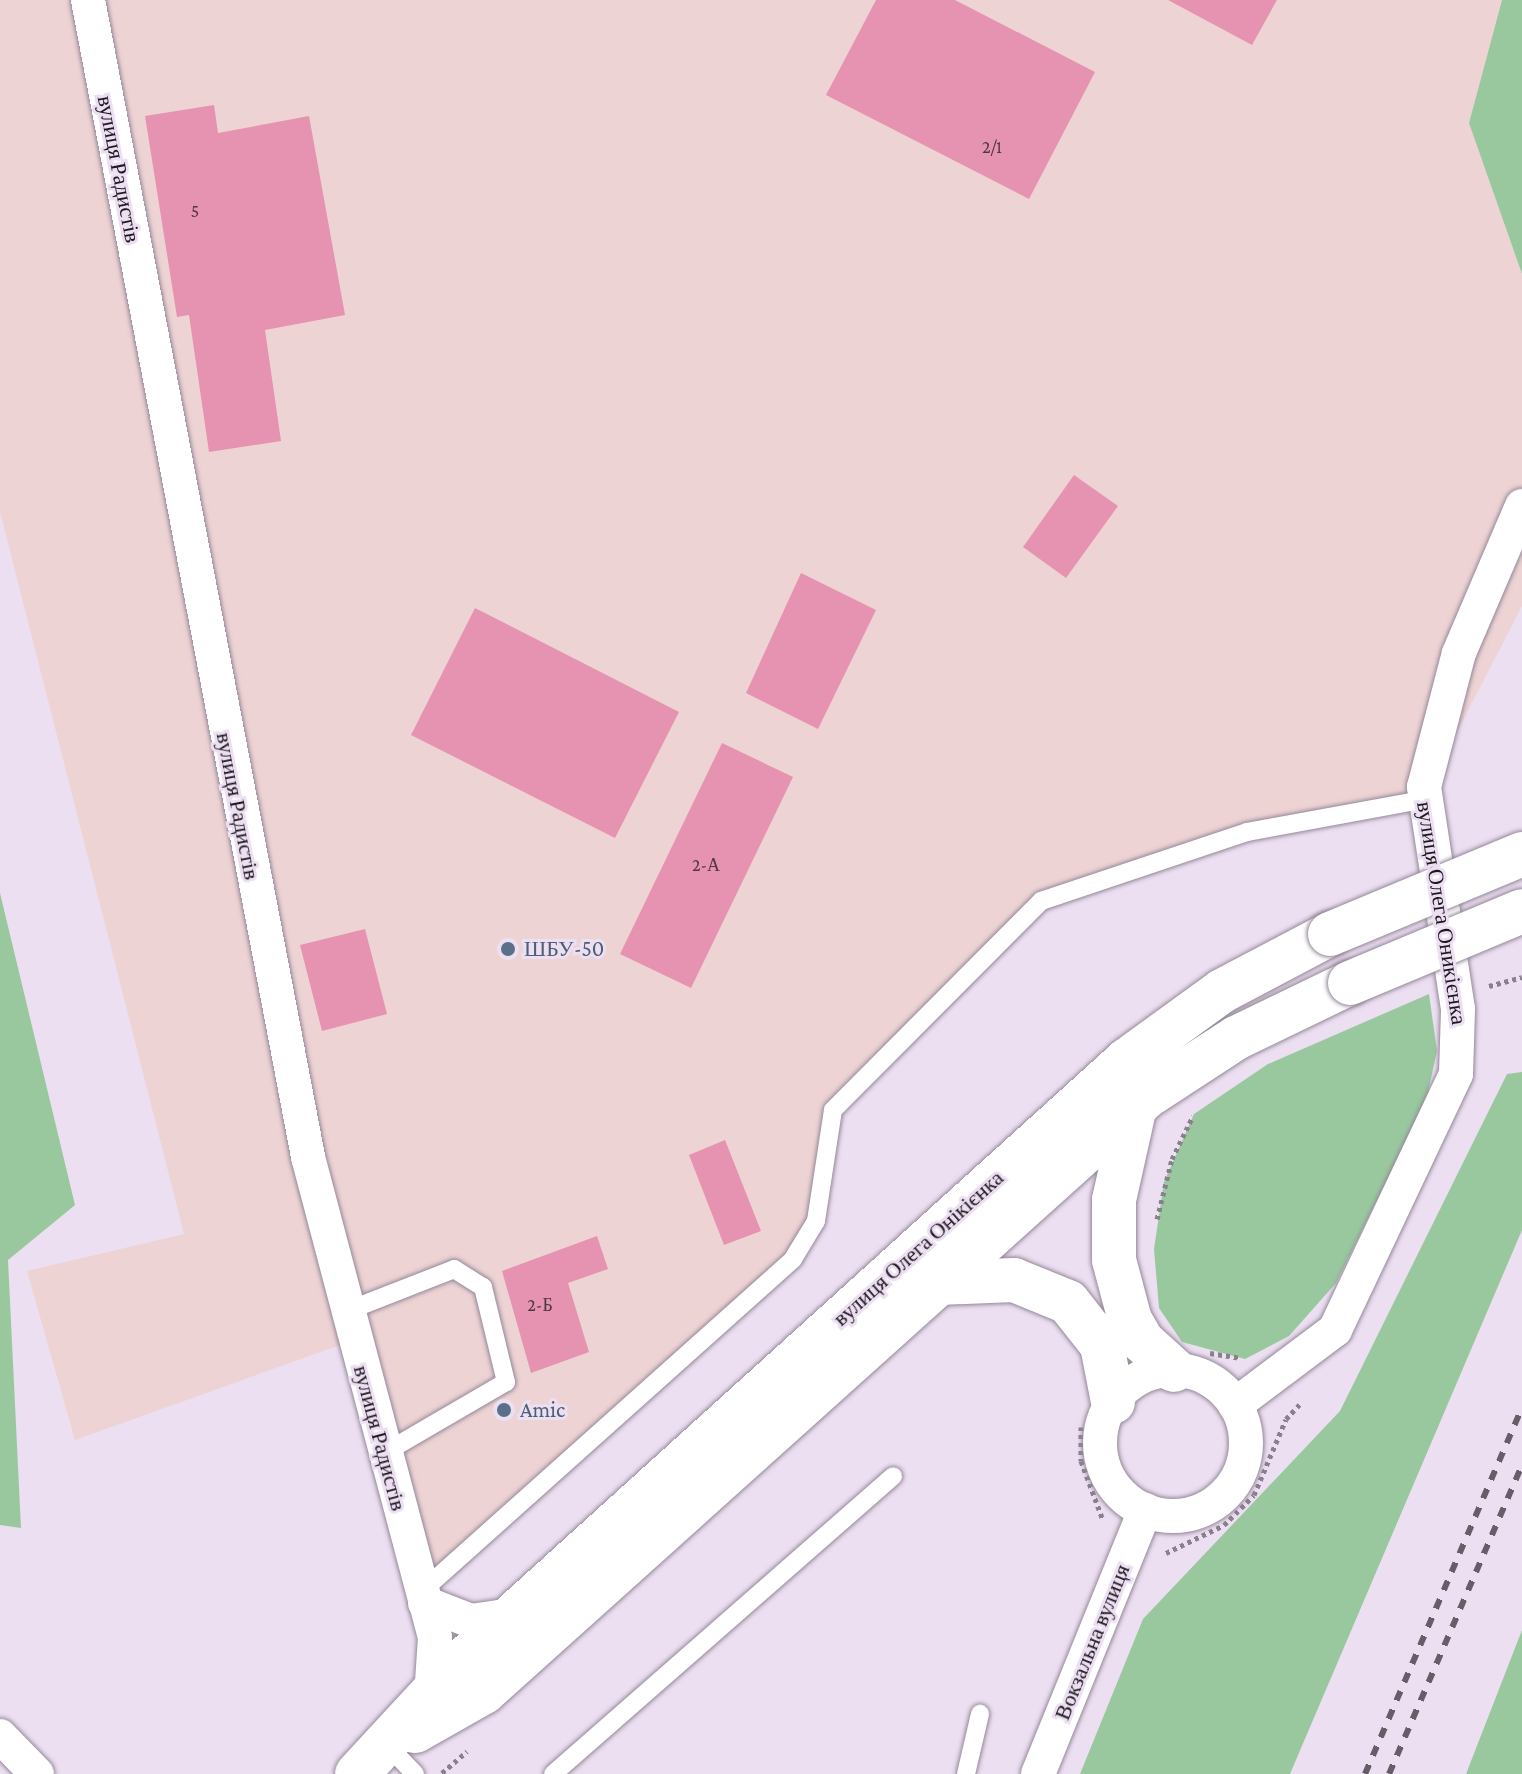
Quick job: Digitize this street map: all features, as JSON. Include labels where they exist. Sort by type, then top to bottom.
[{"type":"main road","name":"вулиця Олега Онікієнка","points":[[387,1765],[431,1697],[512,1615],[1127,1060],[1222,991],[1330,934],[1522,854]]},
{"type":"main road","name":"вулиця Олега Онікієнка","points":[[387,1765],[484,1692],[1135,1106],[1236,1038],[1350,983],[1522,911]]},
{"type":"main road","points":[[1135,1106],[1114,1200],[1114,1260],[1130,1320],[1142,1341],[1186,1360]]},
{"type":"main road","points":[[938,1283],[1014,1280],[1068,1302],[1102,1345],[1113,1402]]},
{"type":"street","name":"вулиця Радистів","points":[[88,0],[268,966],[347,1311],[437,1648],[431,1697]]},
{"type":"street","name":"вулиця Олега Оникієнка","points":[[1235,1405],[1335,1330],[1456,1074],[1458,1009],[1422,800],[1428,755],[1454,666],[1522,506]]},
{"type":"street","points":[[1186,1360],[1235,1405],[1246,1440],[1231,1486],[1192,1513],[1145,1510],[1117,1490],[1102,1458],[1101,1435],[1113,1402],[1139,1379],[1186,1360]]},
{"type":"street","name":"Вокзальна вулиця","points":[[1038,1774],[1145,1510]]},
{"type":"street","points":[[423,1598],[471,1621],[512,1615]]},
{"type":"street","points":[[0,1736],[37,1774]]},
{"type":"lane","points":[[423,1598],[803,1248],[819,1205],[833,1110],[1041,901],[1247,832],[1422,800]]},
{"type":"lane","points":[[347,1311],[454,1269],[483,1287],[506,1382],[384,1453]]},
{"type":"lane","points":[[553,1774],[893,1476]]},
{"type":"lane","points":[[966,1774],[980,1714]]},
{"type":"path","points":[[1482,988],[1522,977]]},
{"type":"path","points":[[1155,1235],[1172,1159],[1203,1103]]},
{"type":"path","points":[[1186,1360],[1245,1359]]},
{"type":"shaded area","points":[[0,0],[1502,0],[1469,123],[1522,274],[1522,606],[1422,800],[1362,807],[1041,901],[833,1110],[809,1239],[421,1592],[354,1340],[75,1440],[27,1271],[184,1234],[0,512]]},
{"type":"green space","points":[[1502,0],[1522,0],[1522,274],[1469,123]]},
{"type":"green space","points":[[0,893],[75,1205],[8,1260],[21,1528],[0,1525]]},
{"type":"green space","points":[[1429,994],[1437,1051],[1426,1101],[1336,1283],[1289,1336],[1245,1359],[1182,1342],[1159,1308],[1154,1249],[1164,1182],[1194,1114],[1268,1064]]},
{"type":"green space","points":[[1522,1072],[1522,1230],[1290,1774],[1080,1774],[1143,1619],[1340,1411],[1507,1074]]},
{"type":"green space","points":[[1522,1630],[1522,1774],[1466,1774]]},
{"type":"building","points":[[876,0],[955,0],[1095,72],[1029,199],[826,95]]},
{"type":"building","points":[[1168,0],[1277,0],[1252,45]]},
{"type":"building","points":[[214,105],[218,133],[309,116],[345,315],[265,330],[281,441],[209,452],[189,315],[177,317],[145,116]]},
{"type":"building","points":[[1074,475],[1118,506],[1066,578],[1023,547]]},
{"type":"building","points":[[801,573],[876,610],[818,729],[746,693]]},
{"type":"building","points":[[475,608],[679,712],[615,838],[411,735]]},
{"type":"building","points":[[722,743],[793,777],[691,988],[620,954]]},
{"type":"building","points":[[365,929],[387,1014],[322,1031],[300,945]]},
{"type":"building","points":[[725,1140],[761,1231],[724,1245],[689,1155]]},
{"type":"building","points":[[597,1236],[608,1269],[568,1283],[589,1352],[531,1373],[502,1271]]},
{"type":"railway","points":[[1365,1774],[1522,1408]]},
{"type":"railway","points":[[1389,1774],[1522,1465]]},
{"type":"place","name":"ШБУ-50","points":[[508,949]]},
{"type":"place","name":"Amic","points":[[504,1410]]}]
